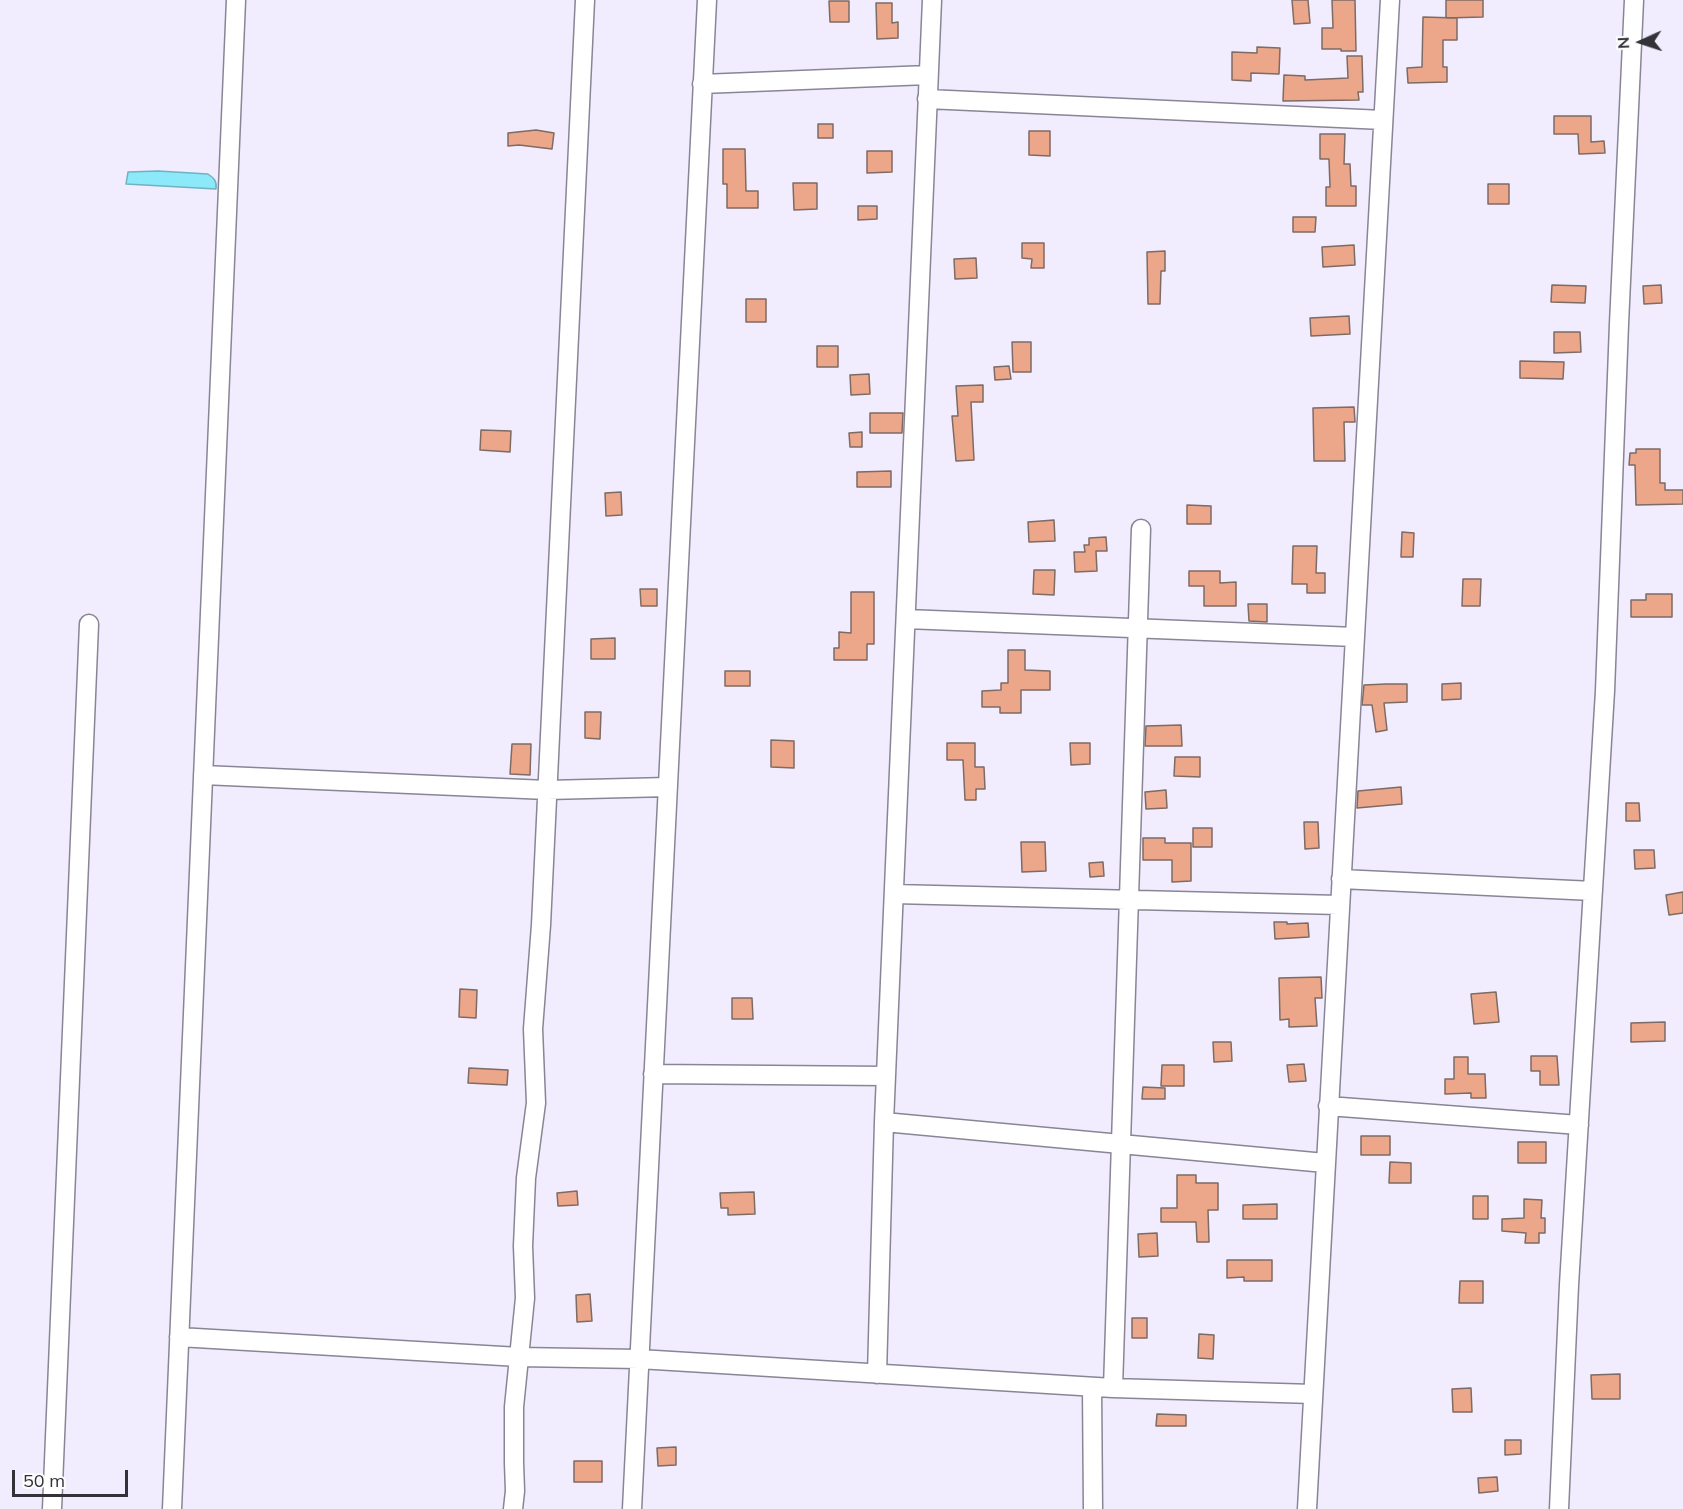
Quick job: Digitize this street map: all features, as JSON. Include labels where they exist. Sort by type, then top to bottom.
[{"type":"street","points":[[172,1509],[236,0]]},
{"type":"street","points":[[513,1509],[515,1491],[514,1407],[525,1298],[523,1246],[526,1178],[536,1103],[532,1029],[541,925],[585,0]]},
{"type":"street","points":[[632,1509],[707,0]]},
{"type":"street","points":[[877,1374],[884,1122],[932,0]]},
{"type":"street","points":[[1307,1509],[1390,0]]},
{"type":"street","points":[[1559,1509],[1569,1286],[1605,691],[1634,0]]},
{"type":"street","points":[[702,84],[928,75]]},
{"type":"street","points":[[927,99],[1383,120]]},
{"type":"street","points":[[1113,1388],[1141,529]]},
{"type":"street","points":[[906,619],[1354,637]]},
{"type":"street","points":[[52,1509],[89,624]]},
{"type":"street","points":[[203,775],[547,790],[668,787]]},
{"type":"street","points":[[1341,879],[1593,891]]},
{"type":"street","points":[[894,894],[1339,905]]},
{"type":"street","points":[[653,1074],[886,1076]]},
{"type":"street","points":[[1328,1106],[1579,1125]]},
{"type":"street","points":[[884,1122],[1325,1163]]},
{"type":"street","points":[[179,1337],[519,1357],[639,1359],[1092,1387],[1313,1394]]},
{"type":"street","points":[[1092,1387],[1093,1509]]},
{"type":"water","points":[[128,172],[208,174],[215,180],[216,189],[126,184]]},
{"type":"building","points":[[1292,0],[1308,0],[1310,23],[1294,24]]},
{"type":"building","points":[[1332,0],[1355,0],[1356,51],[1322,49],[1322,28],[1333,28]]},
{"type":"building","points":[[1446,0],[1483,0],[1483,17],[1446,18]]},
{"type":"building","points":[[829,1],[849,1],[849,22],[830,22]]},
{"type":"building","points":[[876,3],[892,3],[892,23],[898,22],[898,38],[877,39]]},
{"type":"building","points":[[1423,17],[1457,18],[1457,40],[1443,40],[1443,67],[1447,67],[1447,82],[1408,83],[1407,68],[1422,67]]},
{"type":"building","points":[[1257,47],[1280,48],[1279,74],[1251,73],[1251,81],[1232,80],[1232,52],[1257,53]]},
{"type":"building","points":[[1347,56],[1362,56],[1363,92],[1358,92],[1359,100],[1283,101],[1284,75],[1305,76],[1305,80],[1348,78]]},
{"type":"building","points":[[1554,116],[1591,116],[1591,142],[1604,141],[1605,153],[1579,154],[1578,134],[1554,134]]},
{"type":"building","points":[[818,124],[833,124],[833,138],[818,138]]},
{"type":"building","points":[[536,130],[554,133],[552,149],[508,146],[508,133]]},
{"type":"building","points":[[1029,131],[1050,131],[1050,156],[1029,155]]},
{"type":"building","points":[[1320,134],[1345,134],[1344,164],[1350,164],[1351,186],[1356,186],[1356,206],[1326,206],[1326,187],[1330,187],[1329,159],[1320,159]]},
{"type":"building","points":[[723,149],[745,149],[746,191],[758,191],[758,208],[727,208],[727,184],[723,184]]},
{"type":"building","points":[[867,151],[892,151],[892,172],[867,173]]},
{"type":"building","points":[[793,183],[817,183],[817,209],[794,210]]},
{"type":"building","points":[[1488,184],[1509,184],[1509,204],[1488,204]]},
{"type":"building","points":[[858,206],[877,206],[877,219],[858,220]]},
{"type":"building","points":[[1293,217],[1316,217],[1315,232],[1293,232]]},
{"type":"building","points":[[1022,243],[1044,243],[1044,268],[1031,268],[1032,259],[1022,258]]},
{"type":"building","points":[[1354,245],[1355,265],[1323,267],[1322,247]]},
{"type":"building","points":[[1165,251],[1165,271],[1161,271],[1160,304],[1148,304],[1147,252]]},
{"type":"building","points":[[976,258],[977,278],[955,279],[954,259]]},
{"type":"building","points":[[1552,285],[1586,286],[1585,303],[1551,302]]},
{"type":"building","points":[[1661,285],[1662,303],[1644,304],[1643,286]]},
{"type":"building","points":[[746,299],[766,299],[766,322],[746,322]]},
{"type":"building","points":[[1349,316],[1350,334],[1311,336],[1310,318]]},
{"type":"building","points":[[1554,332],[1580,332],[1581,352],[1554,353]]},
{"type":"building","points":[[1012,342],[1031,342],[1031,372],[1013,372]]},
{"type":"building","points":[[817,346],[838,346],[838,367],[817,367]]},
{"type":"building","points":[[1520,361],[1564,362],[1563,379],[1520,378]]},
{"type":"building","points":[[1009,366],[1011,379],[995,380],[994,367]]},
{"type":"building","points":[[869,374],[870,394],[851,395],[850,375]]},
{"type":"building","points":[[983,385],[983,402],[971,402],[974,460],[956,461],[952,416],[958,416],[956,386]]},
{"type":"building","points":[[1354,407],[1355,422],[1344,422],[1345,461],[1314,461],[1313,408]]},
{"type":"building","points":[[870,413],[903,413],[902,433],[870,433]]},
{"type":"building","points":[[481,430],[511,431],[510,452],[480,450]]},
{"type":"building","points":[[862,432],[862,447],[850,447],[849,433]]},
{"type":"building","points":[[1636,449],[1660,449],[1660,483],[1665,483],[1665,490],[1683,490],[1683,504],[1636,505],[1635,465],[1629,465],[1630,453],[1636,453]]},
{"type":"building","points":[[891,471],[891,487],[857,487],[857,472]]},
{"type":"building","points":[[621,492],[622,515],[606,516],[605,493]]},
{"type":"building","points":[[1187,505],[1211,506],[1211,524],[1187,524]]},
{"type":"building","points":[[1054,520],[1055,541],[1029,542],[1028,522]]},
{"type":"building","points":[[1402,532],[1414,533],[1413,557],[1401,557]]},
{"type":"building","points":[[1106,537],[1107,551],[1096,551],[1097,571],[1075,572],[1074,552],[1085,552],[1084,545],[1089,545],[1089,538]]},
{"type":"building","points":[[1293,546],[1317,546],[1316,573],[1325,573],[1325,593],[1307,593],[1307,584],[1292,584]]},
{"type":"building","points":[[1034,570],[1055,570],[1054,595],[1033,594]]},
{"type":"building","points":[[1189,571],[1220,571],[1220,583],[1236,582],[1236,606],[1204,606],[1204,586],[1189,586]]},
{"type":"building","points":[[1463,579],[1481,579],[1480,606],[1462,606]]},
{"type":"building","points":[[640,589],[657,589],[657,606],[641,606]]},
{"type":"building","points":[[851,592],[874,592],[874,644],[867,644],[867,660],[834,660],[834,648],[839,648],[839,632],[851,633]]},
{"type":"building","points":[[1646,594],[1672,594],[1672,617],[1631,617],[1631,600],[1646,600]]},
{"type":"building","points":[[1248,604],[1267,604],[1267,622],[1249,621]]},
{"type":"building","points":[[615,638],[615,659],[591,659],[591,639]]},
{"type":"building","points":[[1008,650],[1025,650],[1025,670],[1050,671],[1050,690],[1021,690],[1021,713],[1000,713],[1000,707],[982,707],[982,691],[1001,690],[1001,683],[1008,683]]},
{"type":"building","points":[[725,671],[750,671],[750,686],[725,686]]},
{"type":"building","points":[[1461,683],[1461,699],[1442,700],[1442,684]]},
{"type":"building","points":[[1407,684],[1407,702],[1384,703],[1387,730],[1376,732],[1372,705],[1362,705],[1364,685]]},
{"type":"building","points":[[585,712],[601,712],[600,739],[585,738]]},
{"type":"building","points":[[1181,725],[1182,746],[1145,746],[1146,726]]},
{"type":"building","points":[[771,740],[794,741],[794,768],[771,767]]},
{"type":"building","points":[[947,743],[975,743],[975,767],[984,767],[985,789],[976,789],[976,800],[965,800],[963,760],[947,760]]},
{"type":"building","points":[[1070,743],[1090,743],[1090,764],[1071,765]]},
{"type":"building","points":[[512,744],[531,744],[530,775],[510,774]]},
{"type":"building","points":[[1175,757],[1200,757],[1200,777],[1174,776]]},
{"type":"building","points":[[1401,787],[1402,804],[1357,808],[1358,791]]},
{"type":"building","points":[[1166,790],[1167,808],[1146,809],[1145,792]]},
{"type":"building","points":[[1626,803],[1639,803],[1640,821],[1626,821]]},
{"type":"building","points":[[1304,822],[1318,822],[1319,848],[1305,849]]},
{"type":"building","points":[[1193,828],[1212,828],[1212,847],[1193,847]]},
{"type":"building","points":[[1143,838],[1165,838],[1165,843],[1191,843],[1191,881],[1172,882],[1172,860],[1143,860]]},
{"type":"building","points":[[1021,842],[1045,842],[1046,871],[1022,872]]},
{"type":"building","points":[[1634,850],[1654,850],[1655,868],[1635,869]]},
{"type":"building","points":[[1103,862],[1104,876],[1090,877],[1089,863]]},
{"type":"building","points":[[1683,892],[1683,913],[1669,915],[1666,895]]},
{"type":"building","points":[[1274,922],[1308,923],[1309,937],[1275,939]]},
{"type":"building","points":[[1321,977],[1322,998],[1315,998],[1317,1026],[1289,1027],[1289,1019],[1280,1020],[1279,978]]},
{"type":"building","points":[[460,989],[477,990],[476,1018],[459,1017]]},
{"type":"building","points":[[1496,992],[1499,1022],[1474,1024],[1471,994]]},
{"type":"building","points":[[732,998],[752,998],[753,1019],[732,1019]]},
{"type":"building","points":[[1665,1022],[1665,1041],[1631,1042],[1631,1023]]},
{"type":"building","points":[[1213,1042],[1231,1042],[1232,1061],[1214,1062]]},
{"type":"building","points":[[1531,1056],[1557,1056],[1559,1085],[1540,1085],[1540,1071],[1531,1071]]},
{"type":"building","points":[[1454,1057],[1468,1057],[1468,1074],[1485,1074],[1486,1098],[1471,1098],[1471,1093],[1445,1094],[1445,1079],[1454,1079]]},
{"type":"building","points":[[1304,1064],[1306,1081],[1289,1082],[1287,1065]]},
{"type":"building","points":[[1162,1065],[1184,1065],[1184,1086],[1161,1086]]},
{"type":"building","points":[[469,1068],[508,1070],[507,1085],[468,1083]]},
{"type":"building","points":[[1143,1087],[1165,1088],[1165,1099],[1142,1099]]},
{"type":"building","points":[[1361,1136],[1390,1136],[1390,1155],[1361,1155]]},
{"type":"building","points":[[1518,1142],[1546,1142],[1546,1163],[1518,1163]]},
{"type":"building","points":[[1390,1162],[1411,1163],[1411,1183],[1389,1183]]},
{"type":"building","points":[[1177,1175],[1196,1175],[1196,1183],[1218,1183],[1218,1210],[1208,1210],[1209,1242],[1197,1242],[1196,1222],[1161,1222],[1161,1208],[1177,1208]]},
{"type":"building","points":[[577,1191],[578,1205],[558,1206],[557,1193]]},
{"type":"building","points":[[754,1192],[755,1214],[728,1215],[728,1208],[721,1208],[720,1193]]},
{"type":"building","points":[[1473,1196],[1488,1196],[1488,1219],[1473,1219]]},
{"type":"building","points":[[1524,1199],[1542,1200],[1541,1218],[1545,1218],[1545,1233],[1539,1233],[1539,1243],[1525,1243],[1526,1233],[1502,1231],[1502,1219],[1524,1218]]},
{"type":"building","points":[[1277,1204],[1277,1219],[1243,1219],[1243,1205]]},
{"type":"building","points":[[1157,1233],[1158,1256],[1139,1257],[1138,1234]]},
{"type":"building","points":[[1227,1260],[1272,1260],[1272,1281],[1244,1281],[1244,1277],[1227,1278]]},
{"type":"building","points":[[1460,1281],[1483,1281],[1483,1303],[1459,1303]]},
{"type":"building","points":[[590,1294],[592,1321],[577,1322],[576,1295]]},
{"type":"building","points":[[1132,1318],[1147,1318],[1147,1338],[1132,1338]]},
{"type":"building","points":[[1199,1334],[1214,1335],[1213,1359],[1198,1358]]},
{"type":"building","points":[[1620,1374],[1620,1399],[1592,1399],[1591,1375]]},
{"type":"building","points":[[1471,1388],[1472,1412],[1453,1412],[1452,1389]]},
{"type":"building","points":[[1157,1414],[1186,1415],[1186,1426],[1156,1426]]},
{"type":"building","points":[[1505,1440],[1521,1440],[1521,1454],[1505,1455]]},
{"type":"building","points":[[676,1447],[676,1465],[658,1466],[657,1448]]},
{"type":"building","points":[[574,1461],[602,1461],[602,1482],[574,1482]]},
{"type":"building","points":[[1497,1477],[1498,1491],[1479,1493],[1478,1478]]}]
